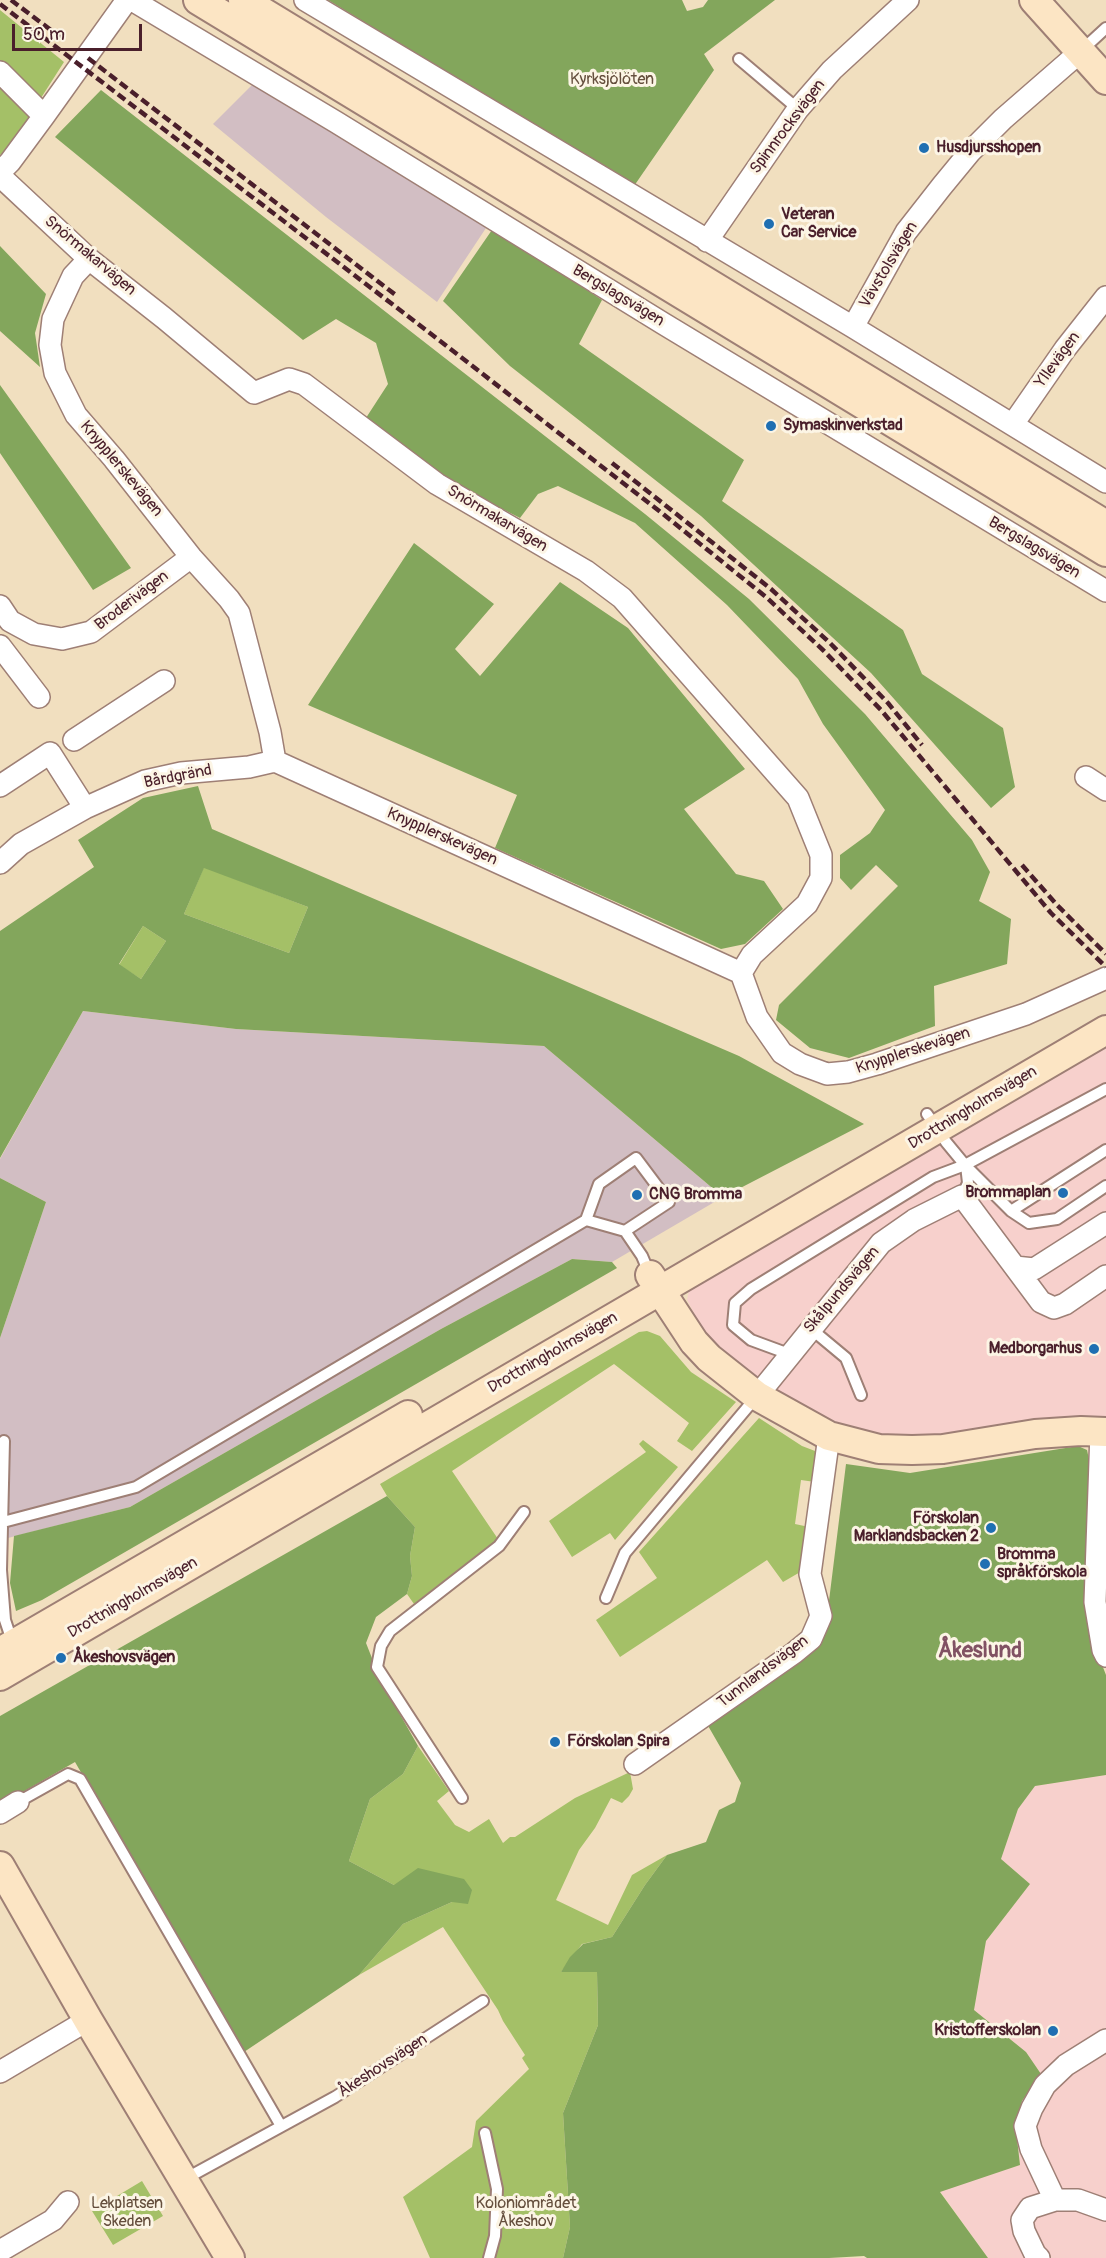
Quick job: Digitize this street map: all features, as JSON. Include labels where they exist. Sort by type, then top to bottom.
[{"type":"main road","name":"Bergslagsvägen","points":[[198,0],[1106,552]]},
{"type":"main road","points":[[243,0],[1106,525]]},
{"type":"main road","points":[[1034,0],[1106,80]]},
{"type":"main road","name":"Drottningholmsvägen","points":[[0,1676],[655,1283],[932,1121],[1106,1011]]},
{"type":"main road","name":"Drottningholmsvägen","points":[[932,1121],[1106,1030]]},
{"type":"main road","points":[[655,1283],[694,1342],[710,1358],[758,1396],[829,1436],[879,1449],[912,1450],[943,1449],[1035,1434],[1104,1432]]},
{"type":"main road","name":"Drottningholmsvägen","points":[[7,1648],[655,1283]]},
{"type":"main road","points":[[4,1882],[230,2258]]},
{"type":"street","points":[[0,174],[130,0]]},
{"type":"street","name":"Bergslagsvägen","points":[[130,0],[336,122],[644,312],[1106,591]]},
{"type":"street","points":[[305,0],[853,327],[1106,482]]},
{"type":"street","name":"Spinnrocksvägen","points":[[707,241],[798,109],[832,70],[908,0]]},
{"type":"street","name":"Vävstolsvägen","points":[[853,327],[906,232],[970,152],[1003,119],[1080,52]]},
{"type":"street","points":[[0,72],[44,116]]},
{"type":"street","name":"Snörmakarvägen","points":[[0,174],[89,259],[254,393],[289,379],[304,384],[437,484],[586,571],[622,598],[798,798],[821,855],[821,878],[807,904],[752,955],[741,973]]},
{"type":"street","name":"Knypplerskevägen","points":[[89,259],[73,276],[53,319],[50,345],[55,374],[76,415],[114,459],[191,557],[230,599],[239,613],[270,732],[275,761],[741,973],[757,1017],[783,1053],[800,1064],[827,1074],[848,1072],[876,1064],[1026,1014],[1106,978]]},
{"type":"street","name":"Yllevägen","points":[[1013,424],[1065,349],[1106,297]]},
{"type":"street","name":"Broderivägen","points":[[2,612],[10,621],[34,634],[62,639],[91,632],[191,557]]},
{"type":"street","points":[[0,646],[39,697]]},
{"type":"street","points":[[74,740],[164,681]]},
{"type":"street","points":[[0,786],[50,753],[85,808]]},
{"type":"street","name":"Bårdgränd","points":[[0,863],[21,844],[85,808],[145,781],[181,773],[249,767],[275,761]]},
{"type":"street","points":[[1086,777],[1106,790]]},
{"type":"street","points":[[962,1196],[1041,1302],[1054,1308],[1065,1304],[1106,1276]]},
{"type":"street","name":"Skålpundsvägen","points":[[758,1396],[789,1354],[881,1243],[914,1220],[962,1196]]},
{"type":"street","points":[[1015,1267],[1035,1269],[1106,1223]]},
{"type":"street","points":[[1104,1432],[1095,1602],[1106,1656]]},
{"type":"street","name":"Tunnlandsvägen","points":[[635,1764],[811,1639],[821,1616],[810,1574],[829,1436]]},
{"type":"street","points":[[0,2072],[88,2020]]},
{"type":"street","points":[[1055,2200],[1030,2149],[1025,2126],[1045,2085],[1066,2065],[1106,2040]]},
{"type":"street","points":[[1039,2258],[1024,2231],[1022,2220],[1030,2208],[1055,2200],[1077,2200],[1106,2210]]},
{"type":"street","points":[[0,2251],[53,2220],[68,2202]]},
{"type":"lane","points":[[1080,52],[1106,28]]},
{"type":"lane","points":[[739,59],[798,109]]},
{"type":"lane","points":[[789,1354],[751,1340],[733,1324],[735,1303],[751,1288],[933,1177],[966,1165],[1106,1089]]},
{"type":"lane","points":[[932,1121],[966,1165],[1011,1211],[1029,1223],[1058,1219],[1106,1186]]},
{"type":"lane","points":[[1011,1211],[1106,1150]]},
{"type":"lane","points":[[3,1522],[136,1487],[586,1220],[599,1184],[636,1158],[669,1202],[625,1231]]},
{"type":"lane","points":[[962,1196],[968,1182],[966,1165]]},
{"type":"lane","points":[[586,1220],[625,1231],[642,1256],[655,1283]]},
{"type":"lane","points":[[810,1329],[846,1358],[861,1395]]},
{"type":"lane","points":[[606,1598],[625,1553],[758,1396]]},
{"type":"lane","points":[[4,1441],[2,1570],[7,1648]]},
{"type":"lane","points":[[462,1798],[377,1667],[381,1647],[390,1631],[499,1546],[524,1512]]},
{"type":"lane","points":[[9,1808],[68,1774],[80,1779],[280,2126]]},
{"type":"lane","name":"Åkeshovsvägen","points":[[183,2180],[335,2097],[483,2001]]},
{"type":"lane","points":[[485,2133],[497,2189],[495,2236],[489,2258]]},
{"type":"shaded area","points":[[253,84],[372,153],[486,228],[437,302],[326,217],[213,124]]},
{"type":"shaded area","points":[[83,1011],[236,1029],[544,1046],[723,1197],[612,1262],[572,1259],[441,1329],[130,1507],[0,1540],[0,1338],[46,1202],[0,1178],[0,1159]]},
{"type":"shaded area","points":[[1106,1040],[1106,1416],[1025,1425],[912,1442],[833,1426],[769,1394],[718,1347],[699,1323],[687,1300],[689,1290]]},
{"type":"shaded area","name":"Kristofferskolan","points":[[1106,1775],[1106,2258],[988,2258],[940,2191],[1020,2165],[1016,2130],[1022,2101],[1041,2074],[1026,2052],[974,2010],[986,1941],[1030,1884],[1001,1859],[1018,1809],[1035,1786]]},
{"type":"green space","name":"Kyrksjölöten","points":[[328,0],[682,0],[687,11],[703,7],[708,0],[775,0],[704,54],[714,70],[634,186]]},
{"type":"green space","points":[[0,10],[64,62],[9,148],[0,155]]},
{"type":"green space","points":[[101,90],[645,514],[749,599],[865,714],[972,840],[990,872],[979,901],[1011,919],[1007,964],[934,986],[935,1026],[849,1058],[810,1048],[776,1020],[779,1005],[898,886],[876,865],[851,890],[840,878],[840,855],[870,833],[885,810],[823,724],[798,679],[727,605],[635,523],[558,486],[538,494],[520,518],[442,478],[364,421],[388,384],[376,343],[336,319],[303,340],[55,137]]},
{"type":"green space","points":[[494,227],[602,300],[579,344],[744,460],[722,501],[903,630],[922,674],[1003,728],[1015,787],[991,808],[871,673],[701,516],[510,366],[443,301]]},
{"type":"green space","points":[[0,246],[46,294],[35,333],[40,367],[0,331]]},
{"type":"green space","points":[[0,385],[131,568],[93,590],[0,453]]},
{"type":"green space","points":[[414,543],[494,604],[455,649],[480,676],[560,582],[628,628],[745,769],[684,809],[736,874],[764,881],[783,909],[745,944],[721,949],[495,848],[517,795],[308,705]]},
{"type":"green space","points":[[198,786],[212,829],[739,1056],[864,1124],[723,1197],[544,1046],[236,1029],[83,1011],[0,1158],[0,931],[94,867],[78,840],[143,798]],"holes":[[[204,868],[308,907],[289,953],[184,914]],[[143,926],[166,941],[141,979],[119,964]]]},
{"type":"green space","points":[[204,867],[308,907],[289,953],[184,914]]},
{"type":"green space","points":[[143,926],[166,941],[141,979],[119,965]]},
{"type":"green space","points":[[0,1178],[46,1202],[0,1338]]},
{"type":"green space","points":[[572,1259],[612,1262],[617,1268],[42,1600],[16,1611],[10,1583],[14,1536],[130,1507],[441,1329]]},
{"type":"green space","points":[[647,1331],[660,1336],[691,1372],[736,1402],[692,1451],[677,1441],[689,1423],[614,1364],[452,1471],[498,1539],[414,1604],[407,1594],[412,1576],[410,1556],[415,1527],[387,1496],[380,1484],[639,1332]]},
{"type":"green space","points":[[759,1418],[802,1446],[815,1451],[815,1482],[801,1480],[795,1524],[809,1527],[802,1571],[783,1582],[767,1560],[620,1657],[596,1620],[657,1578],[639,1552]]},
{"type":"green space","points":[[643,1440],[678,1467],[615,1540],[610,1533],[572,1557],[549,1521],[646,1452],[639,1444]]},
{"type":"green space","points":[[1078,1446],[1087,1450],[1090,1464],[1097,1652],[1106,1675],[1106,1775],[1035,1786],[1018,1809],[1001,1859],[1030,1884],[986,1941],[974,2010],[1026,2052],[1041,2074],[1022,2101],[1016,2130],[1020,2165],[940,2192],[988,2258],[867,2258],[864,2256],[563,2258],[570,2227],[563,2113],[598,2025],[597,1972],[561,1972],[570,1957],[583,1944],[612,1937],[667,1855],[706,1842],[719,1810],[735,1802],[741,1783],[707,1724],[741,1703],[825,1633],[846,1464],[910,1473]]},
{"type":"green space","points":[[387,1496],[415,1527],[410,1556],[412,1576],[407,1594],[376,1617],[366,1643],[381,1681],[418,1746],[403,1774],[370,1799],[349,1861],[394,1885],[418,1868],[464,1879],[472,1890],[468,1904],[452,1902],[403,1924],[359,1975],[244,2052],[75,1762],[2,1804],[0,1800],[0,1716]]},
{"type":"green space","name":"Koloniområdet Åkeshov","points":[[418,1746],[449,1791],[437,1801],[455,1825],[469,1832],[489,1819],[503,1843],[575,1798],[630,1772],[633,1789],[629,1796],[622,1803],[611,1798],[595,1828],[579,1850],[556,1900],[608,1925],[632,1875],[667,1855],[612,1937],[582,1944],[561,1972],[597,1972],[598,2025],[563,2113],[570,2227],[563,2258],[430,2258],[403,2197],[472,2147],[476,2121],[529,2069],[522,2058],[525,2055],[498,2010],[443,1927],[359,1975],[403,1924],[452,1902],[394,1885],[349,1861],[370,1799],[403,1774]]},
{"type":"green space","name":"Lekplatsen Skeden","points":[[142,2181],[163,2216],[113,2245],[92,2211]]},
{"type":"railway","points":[[11,0],[64,40]]},
{"type":"railway","points":[[0,4],[426,330],[766,597],[824,651],[881,710],[1051,913],[1106,967]]},
{"type":"railway","points":[[88,58],[397,296]]},
{"type":"railway","points":[[612,463],[771,589],[830,643],[888,703],[922,745]]},
{"type":"railway","points":[[1022,865],[1057,905],[1106,954]]},
{"type":"place","name":"Husdjursshopen","points":[[924,148]]},
{"type":"place","name":"Veteran Car Service","points":[[769,224]]},
{"type":"place","name":"Symaskinverkstad","points":[[771,426]]},
{"type":"place","name":"Brommaplan","points":[[1063,1193]]},
{"type":"place","name":"CNG Bromma","points":[[637,1195]]},
{"type":"place","name":"Medborgarhus","points":[[1094,1349]]},
{"type":"place","name":"Förskolan Marklandsbacken 2","points":[[991,1528]]},
{"type":"place","name":"Bromma språkförskola","points":[[985,1564]]},
{"type":"place","name":"Åkeshovsvägen","points":[[61,1658]]},
{"type":"place","name":"Förskolan Spira","points":[[555,1742]]},
{"type":"place","name":"Kristofferskolan","points":[[1053,2031]]},
{"type":"district","name":"Åkeslund","points":[[980,1651]]}]
